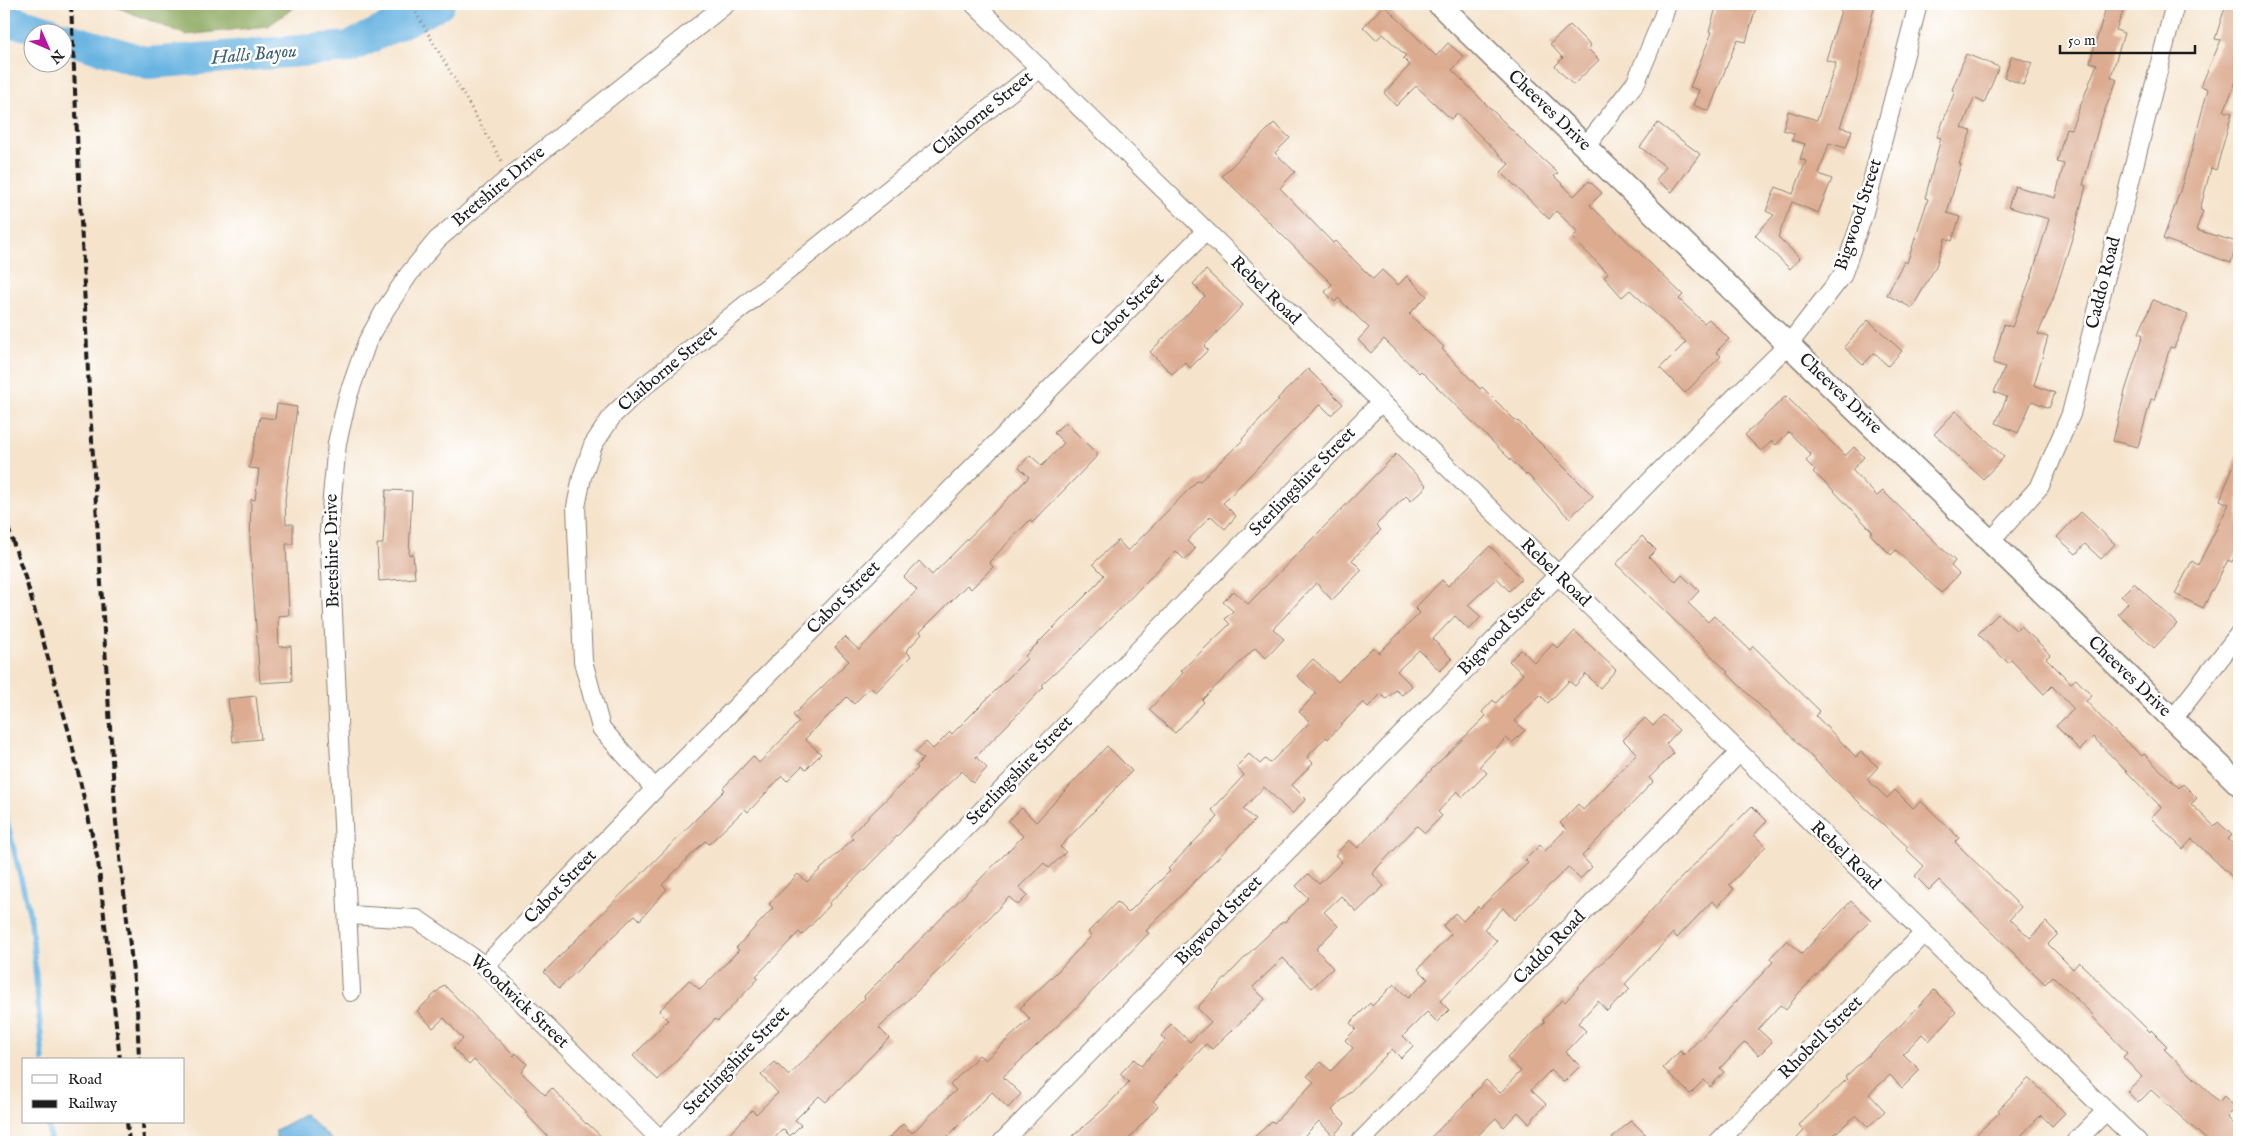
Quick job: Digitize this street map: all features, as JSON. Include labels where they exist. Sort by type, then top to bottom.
[{"type":"street","name":"Bretshire Drive","points":[[351,992],[329,530],[337,443],[348,396],[367,342],[384,310],[409,274],[437,240],[511,176],[726,4]]},
{"type":"street","name":"Rebel Road","points":[[974,4],[1205,232],[2138,1142]]},
{"type":"street","name":"Cheeves Drive","points":[[1439,4],[2239,784]]},
{"type":"street","points":[[1586,146],[1636,82],[1667,4]]},
{"type":"street","name":"Bigwood Street","points":[[1002,1142],[1662,468],[1789,344],[1842,276],[1863,216],[1918,4]]},
{"type":"street","name":"Caddo Road","points":[[1991,541],[2040,486],[2071,414],[2175,4]]},
{"type":"street","name":"Claiborne Street","points":[[655,789],[601,728],[584,661],[576,507],[582,477],[593,445],[613,416],[637,392],[1040,68]]},
{"type":"street","name":"Cabot Street","points":[[485,966],[655,789],[1205,232]]},
{"type":"street","name":"Sterlingshire Street","points":[[661,1141],[1380,403]]},
{"type":"street","points":[[2173,719],[2239,634]]},
{"type":"street","name":"Caddo Road","points":[[1360,1142],[1739,753]]},
{"type":"street","name":"Woodwick Street","points":[[348,915],[417,919],[485,966],[661,1141]]},
{"type":"street","name":"Rhobell Street","points":[[1718,1142],[1924,933]]},
{"type":"street","points":[[2075,1142],[2106,1111]]},
{"type":"path","points":[[411,4],[511,176]]},
{"type":"green space","points":[[109,4],[299,4],[268,26],[186,35]]},
{"type":"water","points":[[305,1114],[334,1142],[276,1142],[276,1130]]},
{"type":"building","points":[[1717,4],[1757,4],[1746,42],[1737,40],[1709,111],[1693,105],[1699,90],[1690,87],[1712,32],[1709,32]]},
{"type":"building","points":[[1843,4],[1875,4],[1856,82],[1840,127],[1852,130],[1846,148],[1829,143],[1819,174],[1832,179],[1818,213],[1792,202],[1778,237],[1800,258],[1790,269],[1755,235],[1774,215],[1766,211],[1776,187],[1793,194],[1806,161],[1800,159],[1805,144],[1792,140],[1794,133],[1783,130],[1788,111],[1817,120],[1836,63],[1826,60]]},
{"type":"building","points":[[2107,4],[2126,4],[2116,30],[2124,33],[2111,77],[2117,80],[2100,122],[2083,185],[2086,186],[2074,232],[2053,299],[2038,334],[2048,337],[2034,385],[2055,393],[2049,408],[2032,401],[2018,433],[1996,423],[2007,397],[1994,392],[2005,367],[1993,363],[2004,324],[2012,327],[2032,275],[2049,219],[2008,207],[2015,186],[2055,198],[2064,164],[2057,162],[2066,128],[2071,129],[2097,64],[2090,62]]},
{"type":"building","points":[[2226,4],[2239,6],[2239,74],[2224,111],[2232,113],[2216,170],[2211,168],[2200,210],[2203,211],[2196,230],[2237,242],[2231,263],[2163,239],[2191,153],[2208,89],[2201,86],[2221,40],[2215,39]]},
{"type":"building","points":[[1384,5],[1436,56],[1448,43],[1464,57],[1452,70],[1527,145],[1558,173],[1554,176],[1574,196],[1589,181],[1602,193],[1590,205],[1683,295],[1679,299],[1704,323],[1709,319],[1729,339],[1716,352],[1721,356],[1685,393],[1660,368],[1686,342],[1630,290],[1622,297],[1604,277],[1608,273],[1572,238],[1578,232],[1556,211],[1549,219],[1501,172],[1509,164],[1457,113],[1451,119],[1416,86],[1396,106],[1384,93],[1410,65],[1403,58],[1406,56],[1383,34],[1376,40],[1363,27]]},
{"type":"building","points":[[1570,25],[1591,46],[1588,49],[1599,60],[1573,85],[1555,66],[1563,58],[1550,44]]},
{"type":"building","points":[[1966,54],[1999,67],[1984,103],[1974,98],[1962,128],[1971,131],[1959,164],[1961,164],[1947,213],[1960,217],[1952,241],[1945,238],[1936,266],[1912,308],[1887,295],[1904,261],[1907,263],[1928,199],[1925,198],[1941,138],[1937,137],[1955,91],[1952,90]]},
{"type":"building","points":[[2012,56],[2032,63],[2023,85],[2004,77]]},
{"type":"building","points":[[1274,123],[1290,138],[1275,153],[1295,172],[1280,188],[1333,243],[1335,241],[1373,279],[1382,270],[1398,285],[1407,276],[1427,296],[1409,314],[1444,347],[1442,349],[1480,389],[1482,387],[1518,421],[1593,496],[1569,518],[1527,474],[1421,371],[1419,373],[1384,339],[1371,353],[1358,340],[1369,328],[1338,298],[1335,302],[1325,292],[1332,284],[1222,176]]},
{"type":"building","points":[[1658,123],[1700,154],[1672,192],[1656,180],[1666,167],[1640,147]]},
{"type":"building","points":[[1206,270],[1243,305],[1204,346],[1208,350],[1190,368],[1185,362],[1172,374],[1150,352],[1205,296],[1193,284]]},
{"type":"building","points":[[2153,300],[2188,315],[2174,348],[2170,347],[2154,400],[2151,399],[2138,447],[2113,441],[2125,391],[2143,335],[2139,333]]},
{"type":"building","points":[[1868,320],[1902,351],[1888,366],[1874,353],[1863,365],[1844,347]]},
{"type":"building","points":[[1308,369],[1343,404],[1331,415],[1320,404],[1223,503],[1236,516],[1225,529],[1211,516],[1187,541],[1195,549],[1185,560],[1176,551],[1080,650],[1042,685],[1044,687],[976,757],[987,768],[973,783],[962,771],[829,903],[830,905],[802,935],[799,932],[756,976],[759,978],[718,1021],[715,1019],[658,1080],[633,1056],[668,1020],[659,1011],[689,980],[700,990],[739,950],[736,948],[773,908],[769,904],[798,874],[807,882],[853,839],[850,835],[918,768],[916,766],[923,759],[915,752],[926,742],[933,749],[950,732],[952,734],[1027,659],[1025,656],[1098,583],[1104,575],[1093,564],[1118,540],[1128,551],[1198,480],[1200,481],[1243,440],[1279,400],[1277,399]]},
{"type":"building","points":[[1786,396],[1845,456],[1854,447],[1864,457],[1852,470],[1877,496],[1883,491],[1955,561],[1951,566],[1959,574],[1941,593],[1896,550],[1891,555],[1870,534],[1872,531],[1813,472],[1815,470],[1806,461],[1811,455],[1789,432],[1776,445],[1772,441],[1761,451],[1745,435]]},
{"type":"building","points":[[277,404],[297,407],[285,500],[286,524],[293,524],[293,544],[286,544],[289,615],[278,616],[279,647],[291,646],[292,681],[260,683],[250,543],[251,499],[255,500],[259,469],[249,468],[260,417],[275,419]]},
{"type":"building","points":[[1956,411],[2004,457],[1983,479],[1934,434]]},
{"type":"building","points":[[1065,422],[1098,455],[1032,523],[1030,520],[989,562],[993,567],[971,589],[967,585],[920,632],[922,634],[906,651],[911,656],[876,692],[870,687],[854,704],[847,697],[805,739],[821,754],[806,769],[802,766],[787,781],[782,776],[748,812],[745,809],[709,844],[705,841],[662,885],[667,889],[640,920],[635,915],[559,988],[544,972],[725,790],[723,788],[753,756],[759,763],[799,722],[793,715],[849,661],[835,647],[845,637],[859,650],[917,590],[904,577],[919,561],[932,575],[1029,477],[1019,467],[1030,455],[1042,466],[1064,443],[1054,433]]},
{"type":"building","points":[[1396,454],[1427,486],[1411,501],[1406,496],[1376,525],[1381,530],[1352,560],[1362,570],[1332,600],[1316,583],[1273,629],[1284,639],[1266,658],[1255,648],[1202,700],[1204,702],[1175,733],[1149,710],[1183,673],[1181,671],[1230,624],[1225,619],[1233,611],[1223,602],[1234,591],[1248,604]]},
{"type":"building","points":[[2238,454],[2239,547],[2232,562],[2228,560],[2203,608],[2175,594],[2192,561],[2198,565],[2229,504],[2220,500]]},
{"type":"building","points":[[386,490],[412,491],[409,555],[413,554],[415,578],[379,581],[377,544],[383,544]]},
{"type":"building","points":[[2081,512],[2115,544],[2101,559],[2085,544],[2076,554],[2057,537]]},
{"type":"building","points":[[1642,536],[1656,550],[1649,557],[1676,582],[1682,575],[1699,591],[1688,603],[1708,622],[1714,616],[1750,650],[1753,646],[1820,711],[1816,716],[1856,757],[1861,752],[1878,767],[1867,779],[1887,798],[1895,790],[1913,808],[1921,801],[1959,838],[1955,842],[2021,907],[2010,919],[2030,938],[2046,922],[2058,934],[2048,944],[2073,969],[2079,962],[2150,1032],[2151,1030],[2167,1046],[2164,1049],[2219,1102],[2224,1096],[2236,1108],[2227,1117],[2239,1129],[2239,1142],[2209,1142],[2151,1090],[2138,1103],[2127,1091],[2142,1077],[2123,1057],[2127,1053],[2094,1016],[2053,976],[2045,984],[1939,880],[1929,890],[1915,876],[1924,866],[1906,849],[1908,847],[1836,781],[1728,672],[1616,564]]},
{"type":"building","points":[[1490,546],[1522,579],[1509,591],[1497,578],[1468,605],[1481,617],[1469,630],[1455,616],[1433,639],[1452,659],[1440,671],[1419,650],[1397,671],[1412,686],[1402,695],[1396,690],[1386,699],[1381,694],[1368,707],[1363,702],[1328,739],[1326,737],[1307,757],[1313,763],[1292,785],[1306,799],[1292,814],[1264,787],[1243,809],[1255,820],[1146,931],[1149,933],[1068,1016],[1003,1077],[1021,1094],[1008,1108],[992,1092],[942,1142],[885,1142],[903,1124],[912,1133],[956,1090],[950,1085],[979,1055],[985,1060],[1030,1019],[1020,1008],[1091,936],[1088,932],[1117,902],[1128,913],[1170,871],[1168,869],[1218,817],[1212,810],[1244,775],[1236,767],[1249,754],[1260,764],[1265,759],[1270,763],[1310,722],[1299,712],[1316,693],[1297,676],[1313,659],[1338,682],[1373,647],[1379,653],[1420,613],[1415,608],[1442,580],[1448,586]]},
{"type":"building","points":[[2134,583],[2177,624],[2154,648],[2118,614],[2128,603],[2121,596]]},
{"type":"building","points":[[1998,614],[2016,630],[2020,626],[2040,644],[2050,655],[2046,658],[2071,683],[2076,679],[2092,696],[2086,701],[2111,728],[2142,756],[2144,754],[2179,788],[2183,784],[2197,798],[2191,804],[2214,826],[2218,822],[2232,835],[2228,839],[2239,850],[2239,883],[2192,839],[2183,849],[2151,818],[2161,807],[2093,737],[2080,750],[2056,726],[2074,709],[2052,686],[2044,694],[2011,660],[2008,663],[1978,634]]},
{"type":"building","points":[[1575,631],[1616,670],[1600,688],[1586,674],[1575,686],[1569,681],[1548,703],[1540,695],[1515,721],[1525,730],[1512,743],[1506,738],[1480,766],[1487,773],[1463,797],[1457,791],[1438,812],[1442,816],[1425,833],[1417,826],[1377,868],[1373,874],[1384,886],[1357,912],[1341,896],[1324,912],[1338,926],[1316,949],[1333,968],[1312,988],[1283,958],[1253,987],[1265,999],[1212,1049],[1206,1044],[1153,1101],[1158,1106],[1126,1142],[1066,1142],[1106,1107],[1129,1082],[1120,1074],[1134,1059],[1141,1066],[1165,1040],[1161,1036],[1171,1024],[1190,1042],[1211,1022],[1197,1008],[1252,950],[1283,921],[1285,922],[1308,898],[1296,886],[1308,874],[1319,884],[1342,862],[1335,855],[1349,840],[1358,848],[1433,768],[1486,716],[1482,712],[1493,700],[1496,703],[1523,674],[1509,661],[1521,650],[1535,663],[1553,644],[1558,649]]},
{"type":"building","points":[[256,696],[261,739],[233,742],[228,699]]},
{"type":"building","points":[[1663,715],[1679,730],[1666,744],[1674,753],[1649,778],[1653,782],[1582,856],[1592,867],[1580,879],[1568,867],[1514,920],[1503,908],[1484,929],[1497,941],[1440,1001],[1449,1010],[1437,1022],[1427,1012],[1403,1036],[1413,1046],[1401,1058],[1392,1049],[1332,1110],[1345,1123],[1333,1136],[1319,1121],[1298,1142],[1249,1142],[1272,1121],[1274,1123],[1314,1082],[1307,1076],[1321,1062],[1331,1071],[1353,1048],[1345,1040],[1356,1029],[1350,1023],[1370,1003],[1372,1006],[1394,984],[1408,998],[1428,979],[1418,969],[1451,934],[1443,926],[1455,913],[1463,921],[1478,906],[1480,908],[1528,863],[1525,860],[1540,845],[1545,851],[1566,829],[1560,823],[1578,804],[1583,810],[1637,754],[1623,740],[1645,718],[1653,726]]},
{"type":"building","points":[[1107,746],[1132,771],[1060,847],[1066,852],[1049,868],[1044,863],[1019,887],[1028,895],[1018,905],[1009,897],[945,964],[879,1028],[889,1038],[826,1102],[819,1096],[795,1120],[801,1125],[790,1136],[783,1129],[771,1142],[722,1142],[752,1110],[756,1114],[778,1093],[761,1075],[775,1062],[789,1076],[865,998],[864,996],[1023,836],[1008,821],[1022,808],[1036,822]]},
{"type":"building","points":[[1752,806],[1767,821],[1754,835],[1766,846],[1729,885],[1734,889],[1718,906],[1712,901],[1677,938],[1673,933],[1625,984],[1630,989],[1607,1011],[1598,1001],[1578,1023],[1586,1031],[1566,1052],[1580,1066],[1564,1082],[1551,1070],[1531,1090],[1546,1104],[1529,1123],[1518,1112],[1504,1127],[1496,1118],[1471,1142],[1426,1142],[1473,1096],[1486,1080],[1500,1093],[1521,1071],[1507,1058],[1545,1022],[1543,1020],[1562,1000],[1565,1002],[1680,879]]},
{"type":"building","points":[[1851,901],[1871,920],[1797,995],[1786,1010],[1780,1005],[1758,1029],[1772,1042],[1759,1055],[1745,1042],[1720,1068],[1724,1072],[1710,1087],[1704,1080],[1690,1094],[1663,1068],[1680,1051],[1684,1055],[1733,1005],[1773,962],[1770,958],[1787,940],[1802,954]]},
{"type":"building","points":[[444,985],[514,1056],[516,1053],[527,1064],[521,1072],[545,1095],[552,1088],[586,1124],[607,1142],[553,1142],[525,1113],[527,1112],[474,1060],[469,1065],[453,1048],[463,1039],[444,1018],[433,1028],[417,1011]]},
{"type":"building","points":[[1934,990],[1956,1012],[1929,1041],[1922,1034],[1903,1054],[1920,1070],[1902,1088],[1890,1075],[1869,1094],[1885,1111],[1868,1127],[1856,1115],[1826,1142],[1793,1142],[1804,1131],[1799,1125]]},
{"type":"building","points":[[2029,1078],[2065,1113],[2052,1126],[2041,1115],[2015,1142],[1968,1142],[2000,1112],[1998,1110]]},
{"type":"building","points":[[1631,1120],[1653,1142],[1608,1142]]},
{"type":"waterway","name":"Halls Bayou","points":[[72,40],[148,63],[350,47],[439,4]]},
{"type":"waterway","name":"Halls Bayou","points":[[4,24],[16,22],[22,24]]},
{"type":"waterway","points":[[4,809],[31,920],[43,1058]]},
{"type":"waterway","points":[[48,1124],[50,1142]]},
{"type":"railway","points":[[71,4],[89,393],[116,822],[137,1007],[139,1058]]},
{"type":"railway","points":[[4,516],[26,580],[70,736],[98,861],[120,1058]]},
{"type":"railway","points":[[127,1124],[129,1142]]},
{"type":"railway","points":[[143,1124],[144,1142]]}]
